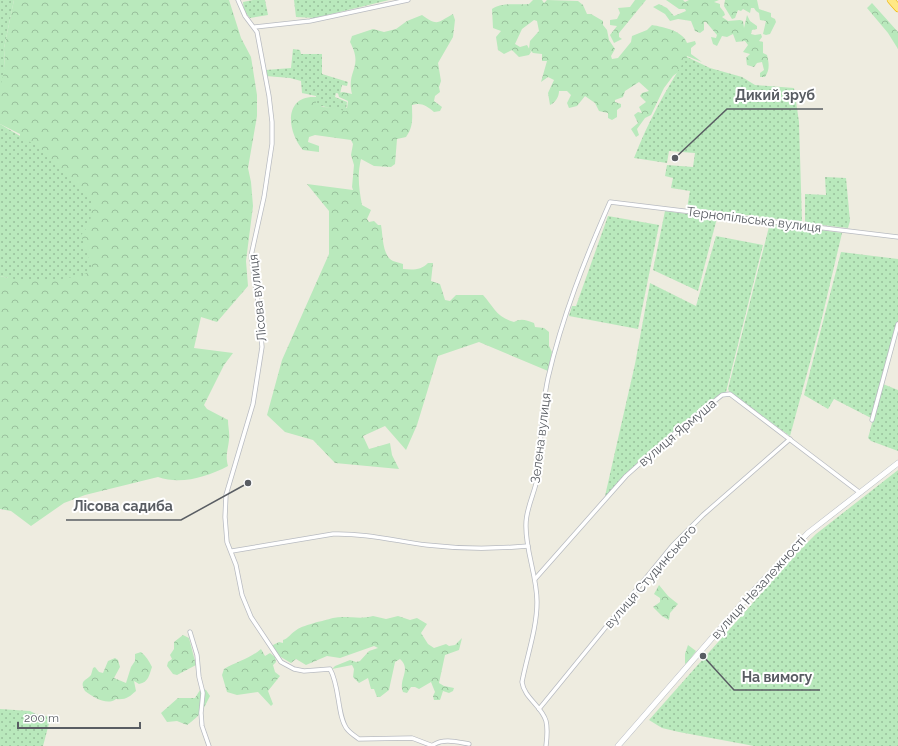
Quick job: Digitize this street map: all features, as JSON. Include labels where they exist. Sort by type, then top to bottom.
[{"type":"highway","points":[[891,0],[898,8]]},
{"type":"street","name":"Лісова вулиця","points":[[238,0],[245,16],[255,27],[257,32],[269,96],[272,122],[272,144],[264,197],[251,256],[258,302],[262,347],[253,404],[226,502],[226,542],[232,551],[245,604],[251,617],[280,662],[294,669],[320,671],[330,669],[335,678],[341,712],[348,729],[359,739],[412,738],[433,746]]},
{"type":"street","points":[[255,27],[310,21],[408,0]]},
{"type":"street","name":"Тернопільська вулиця","points":[[610,202],[898,237]]},
{"type":"street","name":"Зелена вулиця","points":[[546,746],[546,722],[539,709],[523,689],[522,682],[535,621],[537,602],[526,523],[537,476],[540,429],[548,379],[566,311],[586,258],[610,202]]},
{"type":"street","points":[[872,420],[898,324]]},
{"type":"street","name":"вулиця Ярмуша","points":[[535,580],[626,476],[664,442],[722,395],[730,394],[859,492]]},
{"type":"street","name":"вулиця Студинського","points":[[539,709],[672,546],[703,515],[790,439]]},
{"type":"street","name":"вулиця Незалежності","points":[[618,746],[753,591],[808,533],[898,463]]},
{"type":"street","points":[[232,551],[333,534],[348,533],[429,545],[502,548],[528,546]]},
{"type":"street","points":[[190,632],[197,655],[199,677],[203,693],[201,722],[209,746]]},
{"type":"street","points":[[433,746],[438,742],[447,741],[469,744]]},
{"type":"green space","points":[[0,0],[14,0],[4,48],[5,69],[0,87]]},
{"type":"green space","points":[[14,0],[229,0],[241,38],[251,57],[257,95],[257,116],[248,168],[253,206],[246,261],[248,286],[217,322],[201,317],[194,348],[233,353],[224,365],[204,405],[207,409],[228,420],[228,466],[194,479],[176,480],[158,477],[85,495],[64,503],[31,526],[11,511],[0,509],[0,276],[8,278],[20,134],[0,124],[0,75],[5,69],[4,48]]},
{"type":"green space","points":[[265,0],[268,15],[250,18],[244,11],[243,2]]},
{"type":"green space","points":[[294,0],[389,0],[315,18],[296,17]]},
{"type":"green space","points":[[533,0],[542,0],[544,3],[547,0],[578,1],[583,5],[587,14],[591,14],[603,21],[603,25],[607,30],[609,40],[615,49],[611,56],[612,59],[618,58],[631,42],[632,36],[647,30],[652,25],[667,28],[682,35],[687,43],[695,41],[696,44],[691,48],[691,54],[702,62],[687,56],[687,61],[681,70],[673,76],[664,88],[651,115],[645,118],[637,129],[639,135],[636,137],[631,129],[638,123],[634,115],[638,112],[642,113],[639,107],[646,102],[640,96],[642,93],[649,91],[639,82],[625,91],[623,97],[615,100],[615,102],[621,104],[621,107],[617,110],[617,117],[612,120],[608,118],[608,113],[599,111],[595,103],[585,96],[577,106],[569,108],[567,103],[571,95],[567,91],[559,91],[556,100],[550,105],[548,93],[554,80],[548,77],[541,82],[547,61],[542,61],[542,54],[533,53],[530,50],[531,52],[529,55],[519,57],[512,50],[504,54],[498,50],[496,37],[501,31],[493,28],[492,9],[500,5],[529,4]],"holes":[[[534,20],[537,21],[539,31],[530,41],[529,49],[527,45],[520,47],[515,44],[522,29]]]},
{"type":"green space","points":[[635,0],[646,0],[619,33],[619,37],[622,39],[614,43],[610,35],[617,26],[610,25],[610,20],[617,19],[620,13],[618,8],[630,7]]},
{"type":"green space","points":[[666,0],[683,0],[685,2],[689,0],[719,0],[714,2],[720,4],[720,7],[725,15],[722,17],[728,21],[743,21],[744,28],[747,15],[750,21],[757,26],[757,29],[752,30],[751,34],[761,34],[762,37],[759,41],[763,42],[763,53],[767,55],[769,64],[768,72],[765,77],[760,77],[760,73],[764,70],[762,62],[757,63],[754,67],[747,65],[746,58],[750,54],[743,52],[748,45],[745,41],[736,42],[733,34],[727,37],[722,36],[717,46],[713,44],[711,37],[716,38],[717,35],[706,22],[704,22],[704,30],[700,33],[695,31],[691,21],[678,19],[670,21],[665,14],[653,7],[659,4],[667,8],[674,16],[686,11],[685,9],[679,9]]},
{"type":"green space","points":[[725,0],[757,0],[759,9],[771,13],[771,17],[775,19],[776,22],[770,34],[763,34],[766,21],[760,20],[759,13],[754,8],[751,8],[750,13],[743,9],[741,11],[738,10],[735,18],[732,19],[724,6]]},
{"type":"green space","points":[[872,3],[898,32],[898,49],[888,33],[867,8]]},
{"type":"green space","points":[[453,14],[455,20],[453,37],[438,63],[441,81],[439,87],[440,92],[435,96],[434,101],[442,107],[440,111],[434,112],[424,105],[412,105],[412,121],[409,133],[406,137],[397,139],[395,164],[391,167],[374,166],[361,159],[359,182],[362,205],[371,210],[367,219],[369,222],[374,221],[378,225],[381,225],[385,250],[389,258],[403,264],[403,269],[417,269],[428,263],[433,263],[431,281],[440,284],[445,300],[450,301],[456,295],[483,295],[499,314],[508,320],[514,322],[521,320],[528,321],[534,323],[535,327],[544,328],[549,332],[549,346],[552,352],[548,371],[479,342],[438,356],[417,425],[406,450],[385,426],[363,436],[369,449],[390,443],[392,455],[399,469],[335,463],[313,440],[285,432],[267,415],[282,360],[329,254],[329,211],[307,184],[353,190],[354,165],[351,155],[353,144],[351,140],[315,135],[309,137],[308,142],[319,146],[319,152],[303,150],[291,125],[293,108],[298,102],[305,98],[316,97],[322,107],[347,108],[348,101],[339,97],[338,93],[343,92],[352,94],[351,79],[355,58],[350,42],[352,36],[373,29],[384,32],[396,29],[407,21],[422,15],[431,21],[438,22]]},
{"type":"green space","points":[[293,49],[300,50],[301,54],[322,54],[322,74],[348,82],[347,86],[342,85],[340,94],[336,93],[335,97],[347,102],[346,111],[316,105],[316,96],[302,93],[301,81],[290,78],[266,76],[266,70],[291,68]]},
{"type":"green space","points":[[687,57],[710,68],[742,77],[755,85],[794,88],[799,122],[802,222],[687,208],[690,191],[671,188],[673,178],[665,176],[667,165],[693,167],[695,153],[669,151],[667,163],[634,158],[658,106]]},
{"type":"green space","points":[[0,124],[40,148],[83,189],[92,202],[90,224],[81,235],[93,271],[70,278],[47,281],[12,279],[0,276]]},
{"type":"green space","points":[[825,177],[846,178],[850,221],[848,228],[805,223],[805,194],[826,195]]},
{"type":"green space","points":[[665,211],[717,218],[698,291],[653,270]]},
{"type":"green space","points":[[608,216],[659,225],[638,329],[569,316],[572,306],[576,306]]},
{"type":"green space","points":[[770,223],[842,233],[821,322],[790,436],[730,393],[728,389]]},
{"type":"green space","points":[[716,236],[763,245],[726,392],[638,462],[607,496],[605,496],[635,364],[650,283],[696,306]]},
{"type":"green space","points":[[841,252],[898,259],[898,323],[871,418],[834,399],[828,409],[804,395]]},
{"type":"green space","points":[[883,384],[898,390],[898,451],[871,441],[868,438]]},
{"type":"green space","points":[[898,470],[898,746],[754,746],[662,728],[649,720],[797,553],[816,534]]},
{"type":"green space","points":[[659,585],[668,596],[678,604],[670,613],[669,620],[662,616],[653,607],[660,602],[660,598],[654,594]]},
{"type":"green space","points":[[373,616],[386,619],[398,616],[410,620],[417,618],[427,624],[421,633],[428,644],[434,648],[446,644],[449,646],[455,645],[462,638],[459,650],[445,655],[439,683],[444,686],[454,688],[453,691],[449,693],[443,691],[440,700],[434,700],[433,696],[435,692],[431,682],[419,689],[411,687],[407,693],[403,692],[402,683],[405,667],[400,659],[395,662],[389,690],[380,697],[377,697],[374,689],[371,689],[368,678],[359,683],[353,677],[354,669],[352,665],[332,669],[335,666],[350,660],[356,662],[360,661],[369,651],[378,648],[374,646],[340,658],[327,656],[306,665],[296,659],[291,663],[279,656],[273,649],[273,645],[279,642],[283,643],[283,640],[293,632],[307,625],[338,617],[363,618]]},
{"type":"green space","points":[[183,635],[189,638],[196,665],[177,675],[173,674],[167,666],[168,662],[172,659],[170,655],[174,649],[174,642]]},
{"type":"green space","points":[[688,645],[696,651],[685,664],[685,654]]},
{"type":"green space","points":[[261,649],[265,656],[270,653],[275,657],[276,662],[273,665],[275,672],[280,676],[268,691],[273,704],[271,706],[258,692],[237,695],[227,692],[222,675],[224,669],[253,655]]},
{"type":"green space","points":[[141,652],[152,667],[145,682],[139,684],[134,681],[136,691],[129,696],[108,702],[96,698],[85,691],[83,683],[91,675],[93,668],[95,667],[99,672],[103,673],[108,661],[115,658],[118,660],[120,667],[114,678],[126,683],[131,667],[135,661],[135,654]]},
{"type":"green space","points":[[200,690],[206,690],[210,696],[196,718],[187,725],[177,721],[167,722],[161,713],[178,698],[195,698]]},
{"type":"green space","points":[[0,709],[30,711],[40,716],[51,716],[43,746],[0,746]]},
{"type":"place","name":"Дикий зруб","points":[[675,158]]},
{"type":"place","name":"Лісова садиба","points":[[248,483]]},
{"type":"place","name":"На вимогу","points":[[703,656]]}]
